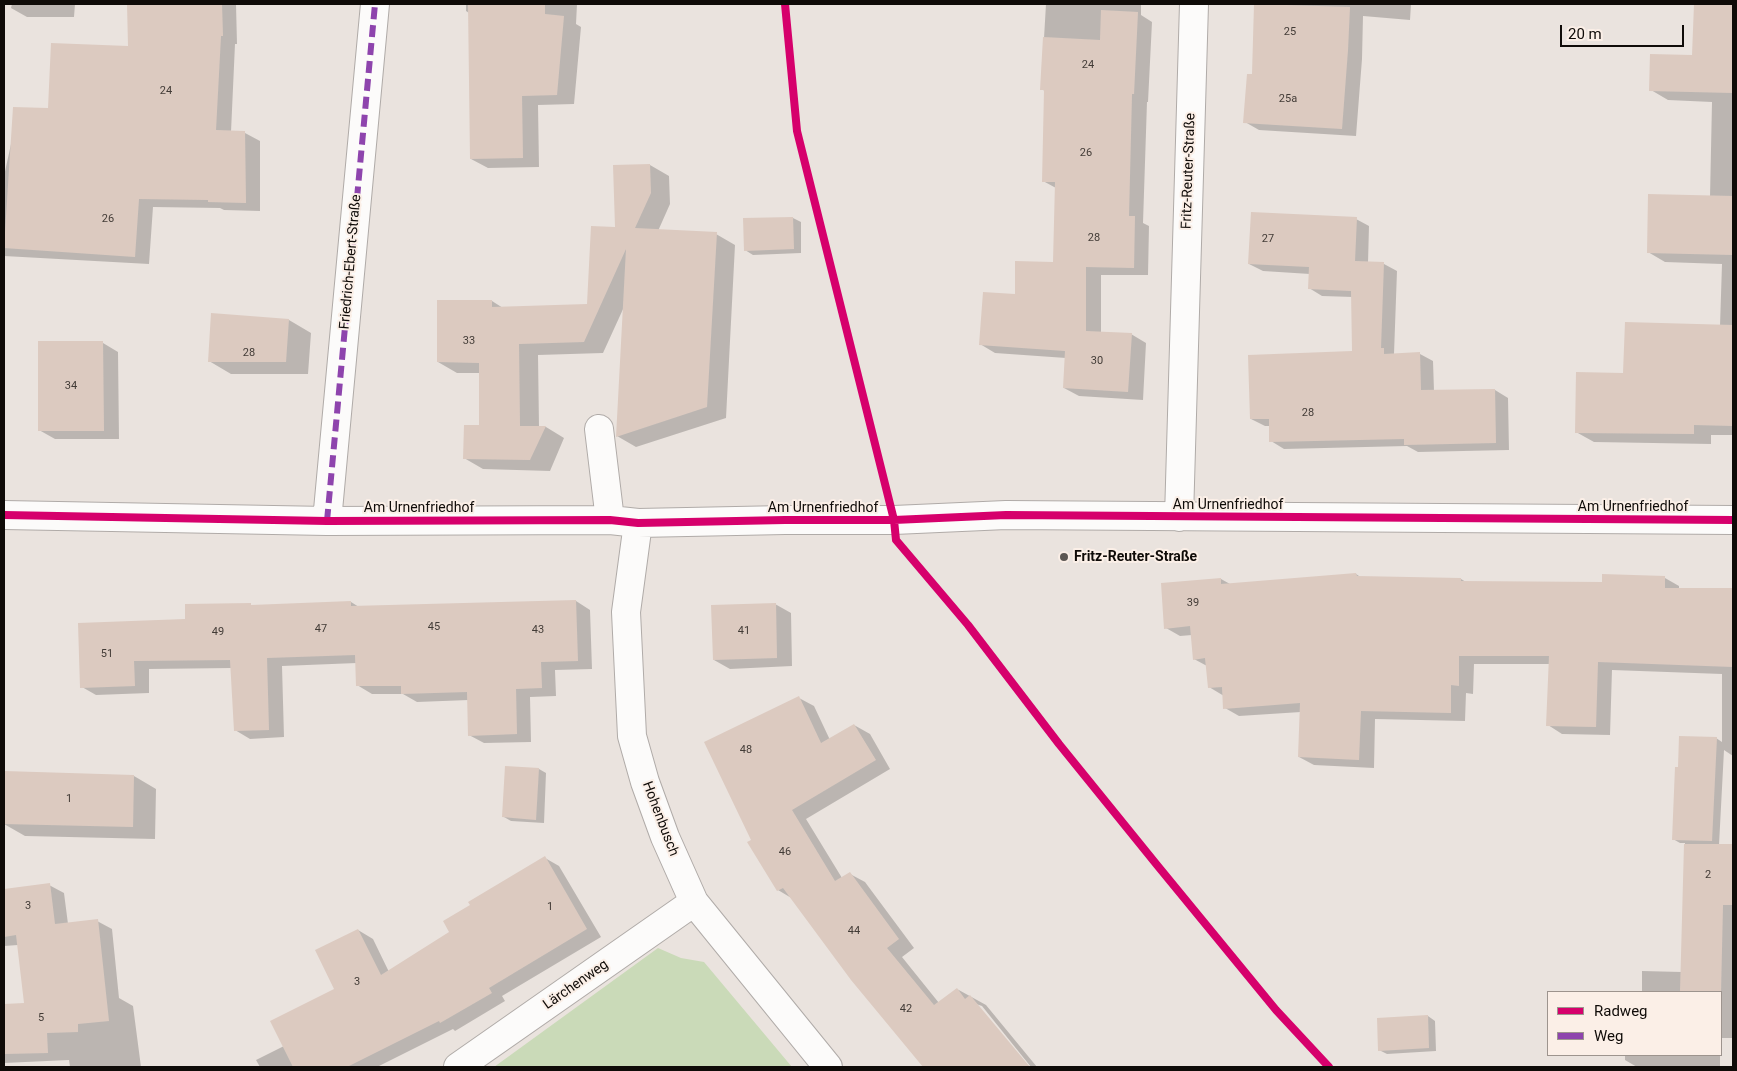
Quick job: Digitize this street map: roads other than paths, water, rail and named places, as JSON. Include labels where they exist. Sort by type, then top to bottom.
[{"type":"street","name":"Friedrich-Ebert-Straße","points":[[327,521],[375,4]]},
{"type":"street","name":"Fritz-Reuter-Straße","points":[[1179,517],[1194,4]]},
{"type":"street","points":[[599,429],[610,520]]},
{"type":"street","name":"Am Urnenfriedhof","points":[[4,515],[327,521],[610,520],[638,523],[894,520],[1006,516],[1733,520]]},
{"type":"street","name":"Hohenbusch","points":[[638,523],[626,612],[632,736],[645,782],[665,837],[694,902],[828,1067]]},
{"type":"street","name":"Lärchenweg","points":[[458,1067],[694,902]]},
{"type":"place","name":"Fritz-Reuter-Straße","points":[[1064,557]]}]
